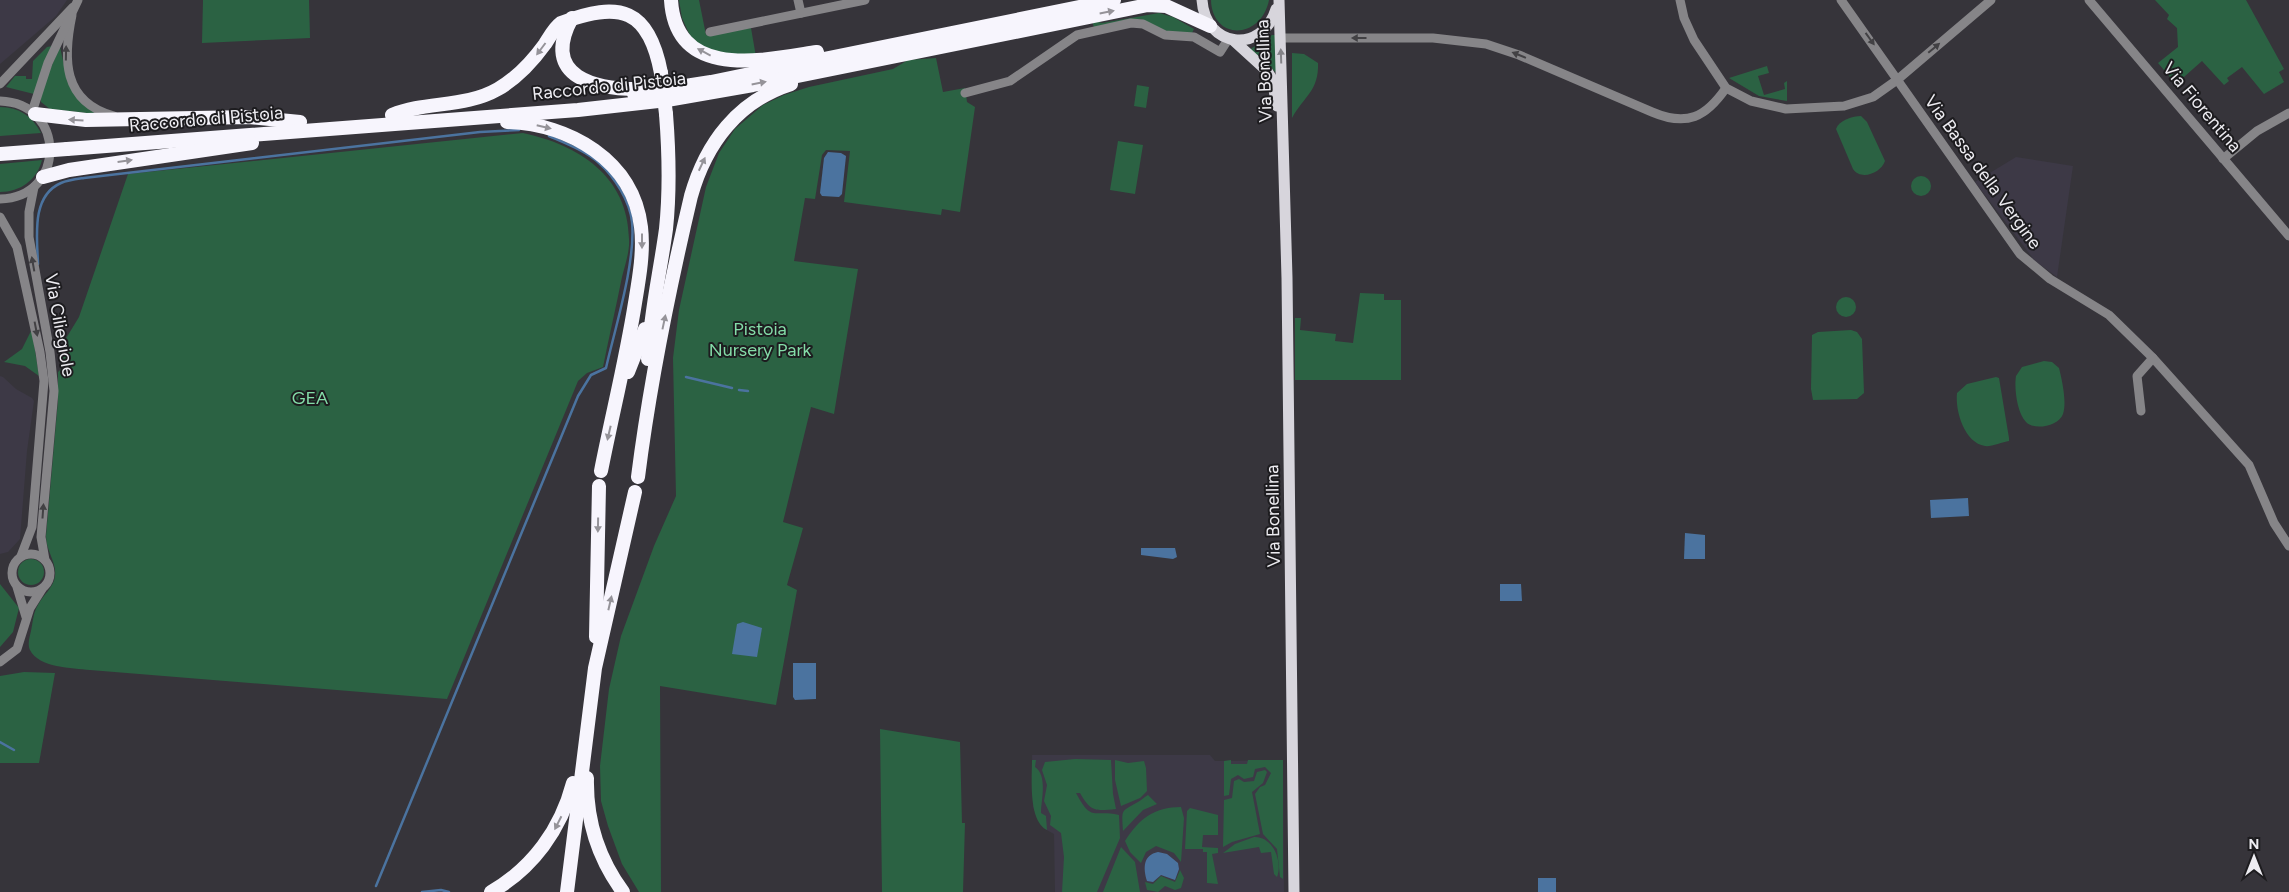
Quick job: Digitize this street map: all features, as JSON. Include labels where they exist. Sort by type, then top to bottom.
[{"type":"highway","points":[[670,0],[676,22],[685,38],[701,52],[720,60],[752,61],[843,48],[907,43]]},
{"type":"highway","name":"Raccordo di Pistoia","points":[[300,126],[392,115],[588,100],[684,87],[1114,0]]},
{"type":"highway","points":[[392,115],[411,108],[470,100],[498,89],[518,75],[558,26],[589,5],[599,2],[617,3],[630,9],[644,24],[650,35],[661,72],[669,162],[667,209],[649,348],[647,404]]},
{"type":"highway","name":"Raccordo di Pistoia","points":[[0,154],[66,145],[300,126],[461,119],[667,100],[1143,5],[1166,6],[1210,26]]},
{"type":"highway","points":[[574,14],[563,37],[563,51],[569,67],[582,80],[595,86],[617,89],[684,87]]},
{"type":"highway","points":[[638,477],[647,404],[691,196],[709,150],[730,122],[759,99],[782,87],[822,76],[845,66]]},
{"type":"highway","points":[[34,113],[71,120],[249,117],[300,126]]},
{"type":"highway","points":[[461,119],[523,123],[563,132],[602,155],[628,187],[639,216],[642,247],[638,288],[618,396],[601,471]]},
{"type":"highway","points":[[38,182],[69,170],[281,138],[300,126]]},
{"type":"highway","name":"Raccordo di Pistoia","points":[[0,145],[66,145]]},
{"type":"highway","points":[[618,396],[640,346],[654,300]]},
{"type":"highway","points":[[596,668],[599,486]]},
{"type":"highway","points":[[491,892],[524,868],[544,845],[558,824],[573,784],[596,668],[635,492]]},
{"type":"highway","points":[[567,892],[592,691]]},
{"type":"highway","points":[[592,691],[587,774],[590,816],[605,864],[623,892]]},
{"type":"main road","points":[[1202,0],[1203,12],[1210,26],[1231,39],[1252,38],[1266,29],[1272,20],[1278,0]]},
{"type":"main road","name":"Via Bonellina","points":[[1278,0],[1284,140],[1294,892]]},
{"type":"main road","name":"Via Bonellina","points":[[1231,39],[1270,75],[1284,140]]},
{"type":"street","points":[[798,0],[800,13]]},
{"type":"street","points":[[710,32],[865,0]]},
{"type":"street","points":[[1680,0],[1684,18],[1694,40],[1726,88],[1751,101],[1786,109],[1818,108],[1858,103],[1873,97],[1897,80],[1991,0]]},
{"type":"street","name":"Via Bassa della Vergine","points":[[1841,0],[1881,54],[1897,80],[2020,254],[2054,283],[2109,315],[2153,358],[2249,465],[2274,523],[2289,546]]},
{"type":"street","name":"Via Fiorentina","points":[[2089,0],[2289,236]]},
{"type":"street","points":[[0,101],[17,103],[34,113],[48,64],[77,2]]},
{"type":"street","points":[[0,84],[77,2]]},
{"type":"street","points":[[72,15],[66,56],[68,73],[74,86],[94,108],[128,119]]},
{"type":"street","name":"Via Bonellina","points":[[965,93],[1010,81],[1074,37],[1086,32],[1140,23],[1165,35],[1194,37],[1220,52],[1231,39]]},
{"type":"street","points":[[1280,38],[1418,38],[1461,41],[1509,51],[1659,115],[1674,119],[1696,117],[1704,113],[1726,88]]},
{"type":"street","name":"Via Ciliegiole","points":[[26,620],[42,589],[47,584],[50,575],[50,568],[45,560],[41,537],[54,381],[29,246],[28,212],[38,182],[49,161],[50,144],[45,128],[34,113]]},
{"type":"street","points":[[2223,159],[2257,132],[2289,113]]},
{"type":"street","points":[[0,199],[16,197],[38,182]]},
{"type":"street","name":"Via Ciliegiole","points":[[0,217],[17,247],[31,307],[44,381],[32,527],[21,556],[12,568],[13,579],[16,585]]},
{"type":"street","points":[[2141,411],[2137,376],[2153,358]]},
{"type":"street","points":[[21,556],[34,554],[45,560]]},
{"type":"street","points":[[16,585],[28,592],[42,589]]},
{"type":"street","points":[[0,662],[17,649],[26,620],[23,602],[16,585]]},
{"type":"shaded area","points":[[0,0],[67,0],[56,16],[0,64]]},
{"type":"shaded area","points":[[2016,157],[2073,166],[2057,277],[2035,261],[1975,182]]},
{"type":"shaded area","points":[[0,376],[34,401],[27,451],[20,539],[8,552],[0,554]]},
{"type":"shaded area","points":[[1032,755],[1210,755],[1215,761],[1283,760],[1284,892],[1055,892],[1054,834],[1043,828],[1033,807]]},
{"type":"green space","points":[[203,0],[309,0],[310,38],[202,43]]},
{"type":"green space","points":[[679,0],[699,0],[706,35],[751,28],[756,57],[724,57],[692,40],[682,18]]},
{"type":"green space","points":[[1211,0],[1269,0],[1264,13],[1257,23],[1237,30],[1228,29],[1219,23],[1213,13]]},
{"type":"green space","points":[[2155,0],[2246,0],[2284,69],[2279,72],[2284,82],[2264,94],[2242,67],[2227,78],[2229,81],[2224,85],[2202,61],[2176,84],[2158,63],[2178,47],[2177,28],[2167,19],[2169,15]]},
{"type":"green space","points":[[1159,13],[1173,17],[1194,29],[1192,33],[1172,34],[1140,19],[1094,28],[1092,20],[1102,23]]},
{"type":"green space","points":[[1275,35],[1278,71],[1275,72],[1265,60],[1249,50]]},
{"type":"green space","points":[[52,46],[34,94],[6,87],[15,76],[26,76],[26,79],[32,79],[33,61],[47,47]]},
{"type":"green space","points":[[60,47],[68,83],[78,99],[96,114],[50,109],[41,102],[41,90]]},
{"type":"green space","points":[[1292,53],[1304,54],[1318,63],[1318,73],[1310,93],[1292,118]]},
{"type":"green space","name":"Pistoia Nursery Park","points":[[936,58],[943,92],[965,88],[967,102],[975,107],[960,212],[942,209],[941,215],[844,202],[850,151],[826,150],[822,155],[815,199],[805,198],[794,261],[858,269],[834,414],[811,407],[783,522],[803,528],[787,585],[797,590],[776,705],[660,686],[661,892],[639,892],[622,864],[608,826],[601,801],[600,766],[609,689],[621,636],[654,546],[676,496],[673,358],[679,310],[706,187],[719,153],[735,129],[763,105],[784,95],[809,87],[893,69],[908,60]]},
{"type":"green space","points":[[1767,66],[1769,73],[1758,76],[1764,95],[1785,89],[1784,83],[1787,81],[1787,101],[1759,96],[1729,78]]},
{"type":"green space","points":[[1137,85],[1149,87],[1146,108],[1134,106]]},
{"type":"green space","points":[[0,107],[19,111],[29,117],[41,133],[0,136]]},
{"type":"green space","points":[[1861,116],[1867,122],[1885,161],[1875,172],[1866,175],[1857,173],[1853,169],[1836,129],[1843,121]]},
{"type":"green space","name":"GEA","points":[[523,133],[544,138],[581,155],[597,167],[610,181],[620,198],[626,217],[629,248],[603,367],[587,373],[578,381],[447,699],[74,669],[48,664],[34,656],[30,650],[29,640],[34,614],[40,601],[53,584],[55,576],[46,536],[58,401],[58,372],[61,369],[70,369],[70,363],[61,362],[65,340],[79,317],[128,174]]},
{"type":"green space","points":[[1118,141],[1143,145],[1135,194],[1110,190]]},
{"type":"green space","points":[[42,160],[40,167],[27,183],[14,190],[0,192],[0,164]]},
{"type":"green space","points":[[1921,176],[1928,179],[1931,186],[1928,193],[1921,196],[1914,193],[1911,186],[1914,179]]},
{"type":"green space","points":[[1360,293],[1384,294],[1384,300],[1401,300],[1401,380],[1295,380],[1295,318],[1301,318],[1300,330],[1336,334],[1335,341],[1353,343]]},
{"type":"green space","points":[[1846,297],[1853,300],[1856,307],[1853,314],[1846,317],[1839,314],[1836,307],[1839,300]]},
{"type":"green space","points":[[1851,330],[1857,332],[1862,339],[1864,393],[1857,399],[1813,400],[1811,389],[1812,335],[1818,332]]},
{"type":"green space","points":[[31,331],[39,376],[25,366],[4,362],[22,349]]},
{"type":"green space","points":[[2044,361],[2052,362],[2059,368],[2064,391],[2064,409],[2061,418],[2057,422],[2040,427],[2030,425],[2023,418],[2018,407],[2015,387],[2016,376],[2022,367]]},
{"type":"green space","points":[[1996,377],[1999,378],[2009,441],[1985,446],[1978,444],[1972,439],[1963,426],[1958,409],[1957,393],[1967,384]]},
{"type":"green space","points":[[31,559],[41,562],[44,572],[41,582],[31,585],[21,582],[18,572],[21,562]]},
{"type":"green space","points":[[0,584],[19,608],[13,632],[0,647]]},
{"type":"green space","points":[[24,672],[55,673],[39,763],[0,763],[0,676]]},
{"type":"green space","points":[[880,729],[960,742],[962,823],[965,823],[963,892],[882,892]]},
{"type":"green space","points":[[1075,759],[1111,760],[1116,809],[1094,809],[1087,804],[1080,793],[1076,793],[1090,812],[1119,815],[1120,838],[1097,892],[1062,892],[1064,857],[1061,833],[1050,825],[1051,816],[1044,801],[1047,785],[1042,770],[1045,762]]},
{"type":"green space","points":[[1032,760],[1036,760],[1035,767],[1039,771],[1043,782],[1041,813],[1046,816],[1047,830],[1041,825],[1034,809],[1032,798]]},
{"type":"green space","points":[[1115,760],[1128,763],[1144,761],[1146,768],[1147,791],[1140,798],[1121,806],[1115,780]]},
{"type":"green space","points":[[1231,760],[1231,764],[1247,764],[1248,760],[1283,760],[1283,879],[1280,877],[1277,849],[1263,834],[1255,794],[1260,787],[1265,785],[1271,773],[1265,767],[1255,769],[1253,777],[1244,779],[1238,775],[1231,779],[1229,795],[1224,796],[1224,761]]},
{"type":"green space","points":[[1265,770],[1267,772],[1263,783],[1252,792],[1260,834],[1232,842],[1223,847],[1224,800],[1232,798],[1234,781],[1239,779],[1244,782],[1254,781],[1257,772]]},
{"type":"green space","points":[[1148,795],[1157,804],[1143,810],[1123,831],[1123,812]]},
{"type":"green space","points":[[1181,807],[1184,818],[1181,862],[1174,853],[1156,846],[1146,852],[1141,863],[1130,852],[1125,841],[1130,833],[1136,826],[1155,812]]},
{"type":"green space","points":[[1190,808],[1218,815],[1218,835],[1203,835],[1202,847],[1218,848],[1218,853],[1212,854],[1218,884],[1207,883],[1207,852],[1203,852],[1203,849],[1185,849],[1187,811]]},
{"type":"green space","points":[[1254,837],[1266,841],[1275,851],[1279,864],[1277,877],[1274,874],[1271,852],[1261,853],[1259,847],[1223,853],[1235,844]]},
{"type":"green space","points":[[1121,847],[1135,862],[1140,892],[1103,892]]},
{"type":"green space","points":[[1180,870],[1184,878],[1181,888],[1175,890],[1165,886],[1158,892],[1147,890],[1145,882],[1153,884],[1161,876],[1175,882]]},
{"type":"water","points":[[828,152],[841,153],[846,156],[842,194],[839,197],[822,196],[820,193],[824,158]]},
{"type":"water","points":[[1968,498],[1969,516],[1931,518],[1930,500]]},
{"type":"water","points":[[1685,533],[1705,535],[1705,559],[1684,559]]},
{"type":"water","points":[[1141,548],[1175,548],[1177,557],[1173,559],[1141,555]]},
{"type":"water","points":[[1500,584],[1521,584],[1522,601],[1500,601]]},
{"type":"water","points":[[743,622],[762,628],[757,657],[732,654],[737,624]]},
{"type":"water","points":[[793,663],[816,663],[816,699],[795,700],[793,697]]},
{"type":"water","points":[[1158,852],[1167,854],[1178,863],[1179,869],[1175,880],[1161,875],[1153,882],[1147,881],[1145,863],[1149,856]]},
{"type":"water","points":[[1538,878],[1556,878],[1556,892],[1538,892]]},
{"type":"waterway","points":[[38,264],[37,230],[40,207],[51,189],[67,181],[480,132],[519,130]]},
{"type":"waterway","points":[[376,886],[578,396],[591,375],[606,368],[624,295],[631,256],[632,238],[631,214],[625,198],[611,175],[594,159],[549,136]]},
{"type":"waterway","points":[[686,377],[732,388]]},
{"type":"waterway","points":[[739,390],[748,391]]},
{"type":"waterway","points":[[0,742],[14,750]]},
{"type":"waterway","points":[[422,892],[441,890],[449,892]]}]
